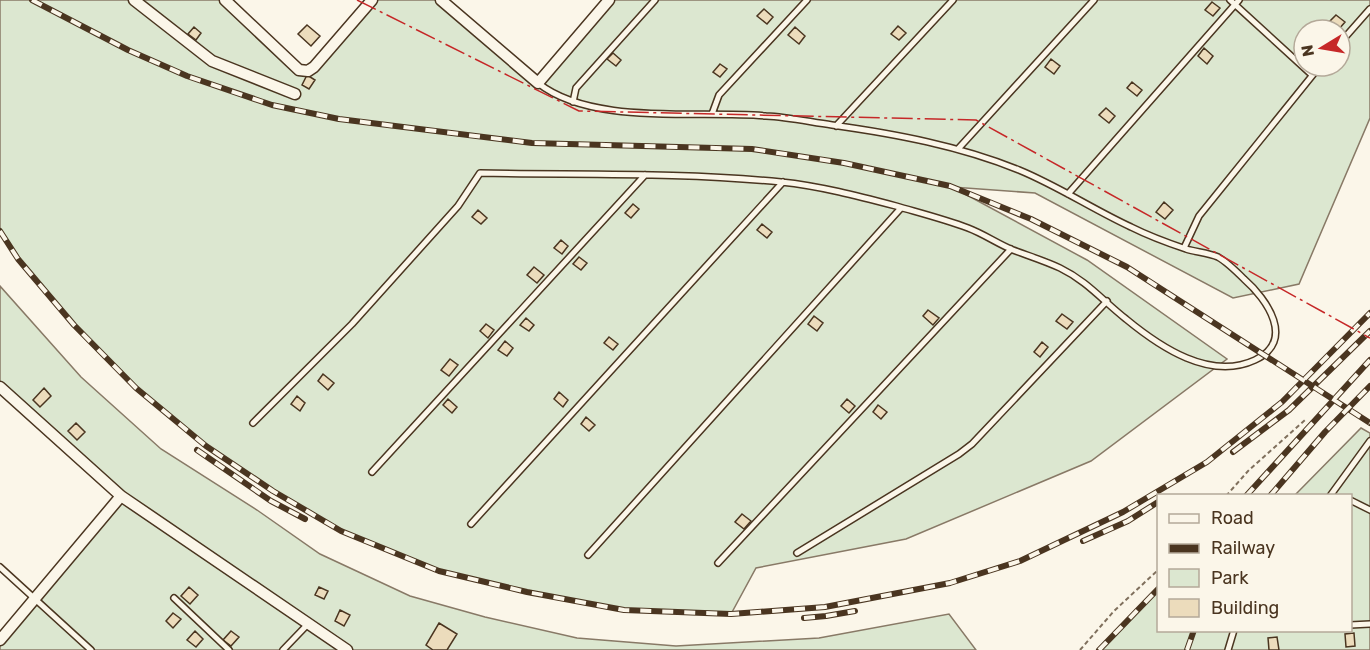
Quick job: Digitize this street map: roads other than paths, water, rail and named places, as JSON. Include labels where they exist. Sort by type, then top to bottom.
[{"type":"street","points":[[134,0],[212,61],[295,94]]},
{"type":"street","points":[[225,0],[299,70],[308,71],[314,68],[372,0]]},
{"type":"street","points":[[441,0],[538,83],[609,0]]},
{"type":"street","points":[[0,387],[121,496],[347,650]]},
{"type":"street","points":[[0,640],[121,496]]},
{"type":"lane","points":[[573,102],[576,88],[655,0]]},
{"type":"lane","points":[[712,114],[719,95],[807,0]]},
{"type":"lane","points":[[836,126],[952,0]]},
{"type":"lane","points":[[958,149],[1094,0]]},
{"type":"lane","points":[[1230,0],[1237,3],[1292,56]]},
{"type":"lane","points":[[1068,194],[1237,3]]},
{"type":"lane","points":[[1352,29],[1370,9]]},
{"type":"lane","points":[[1184,248],[1199,216],[1310,78]]},
{"type":"lane","points":[[253,423],[352,324],[458,206],[480,174],[645,175],[783,182],[847,193],[943,219],[974,230],[1011,249],[1040,259],[1079,278],[1122,317],[1192,360],[1208,365],[1236,365],[1255,360],[1270,349],[1275,338],[1276,327],[1270,310],[1248,281],[1218,257],[1184,248],[1133,228],[1021,171],[958,149],[875,131],[767,116],[628,112],[588,107],[554,96],[538,83]]},
{"type":"lane","points":[[372,472],[645,175]]},
{"type":"lane","points":[[471,524],[783,182]]},
{"type":"lane","points":[[588,555],[901,208]]},
{"type":"lane","points":[[718,563],[1011,249]]},
{"type":"lane","points":[[797,553],[972,444],[1107,301]]},
{"type":"lane","points":[[1332,494],[1370,441]]},
{"type":"lane","points":[[1352,501],[1370,510]]},
{"type":"lane","points":[[0,567],[91,650]]},
{"type":"lane","points":[[174,598],[229,650]]},
{"type":"lane","points":[[283,650],[308,624]]},
{"type":"lane","points":[[1352,625],[1370,624]]},
{"type":"lane","points":[[1228,650],[1233,632]]},
{"type":"railway","points":[[32,0],[128,50],[187,76],[272,105],[339,119],[532,143],[752,149],[844,163],[950,186],[1031,219],[1127,267],[1370,423]]},
{"type":"railway","points":[[0,231],[18,259],[74,325],[136,388],[206,446],[273,491],[341,531],[439,571],[527,592],[624,610],[731,614],[825,607],[950,583],[1020,561],[1123,512],[1207,462],[1282,402],[1370,313]]},
{"type":"railway","points":[[1233,452],[1289,410],[1370,331]]},
{"type":"railway","points":[[1248,494],[1370,360]]},
{"type":"railway","points":[[1272,494],[1325,432],[1370,386]]},
{"type":"railway","points":[[197,450],[271,501],[305,519]]},
{"type":"railway","points":[[1083,541],[1128,521],[1157,503]]},
{"type":"railway","points":[[1099,650],[1157,590]]},
{"type":"railway","points":[[804,618],[855,611]]},
{"type":"railway","points":[[1187,650],[1193,632]]}]
